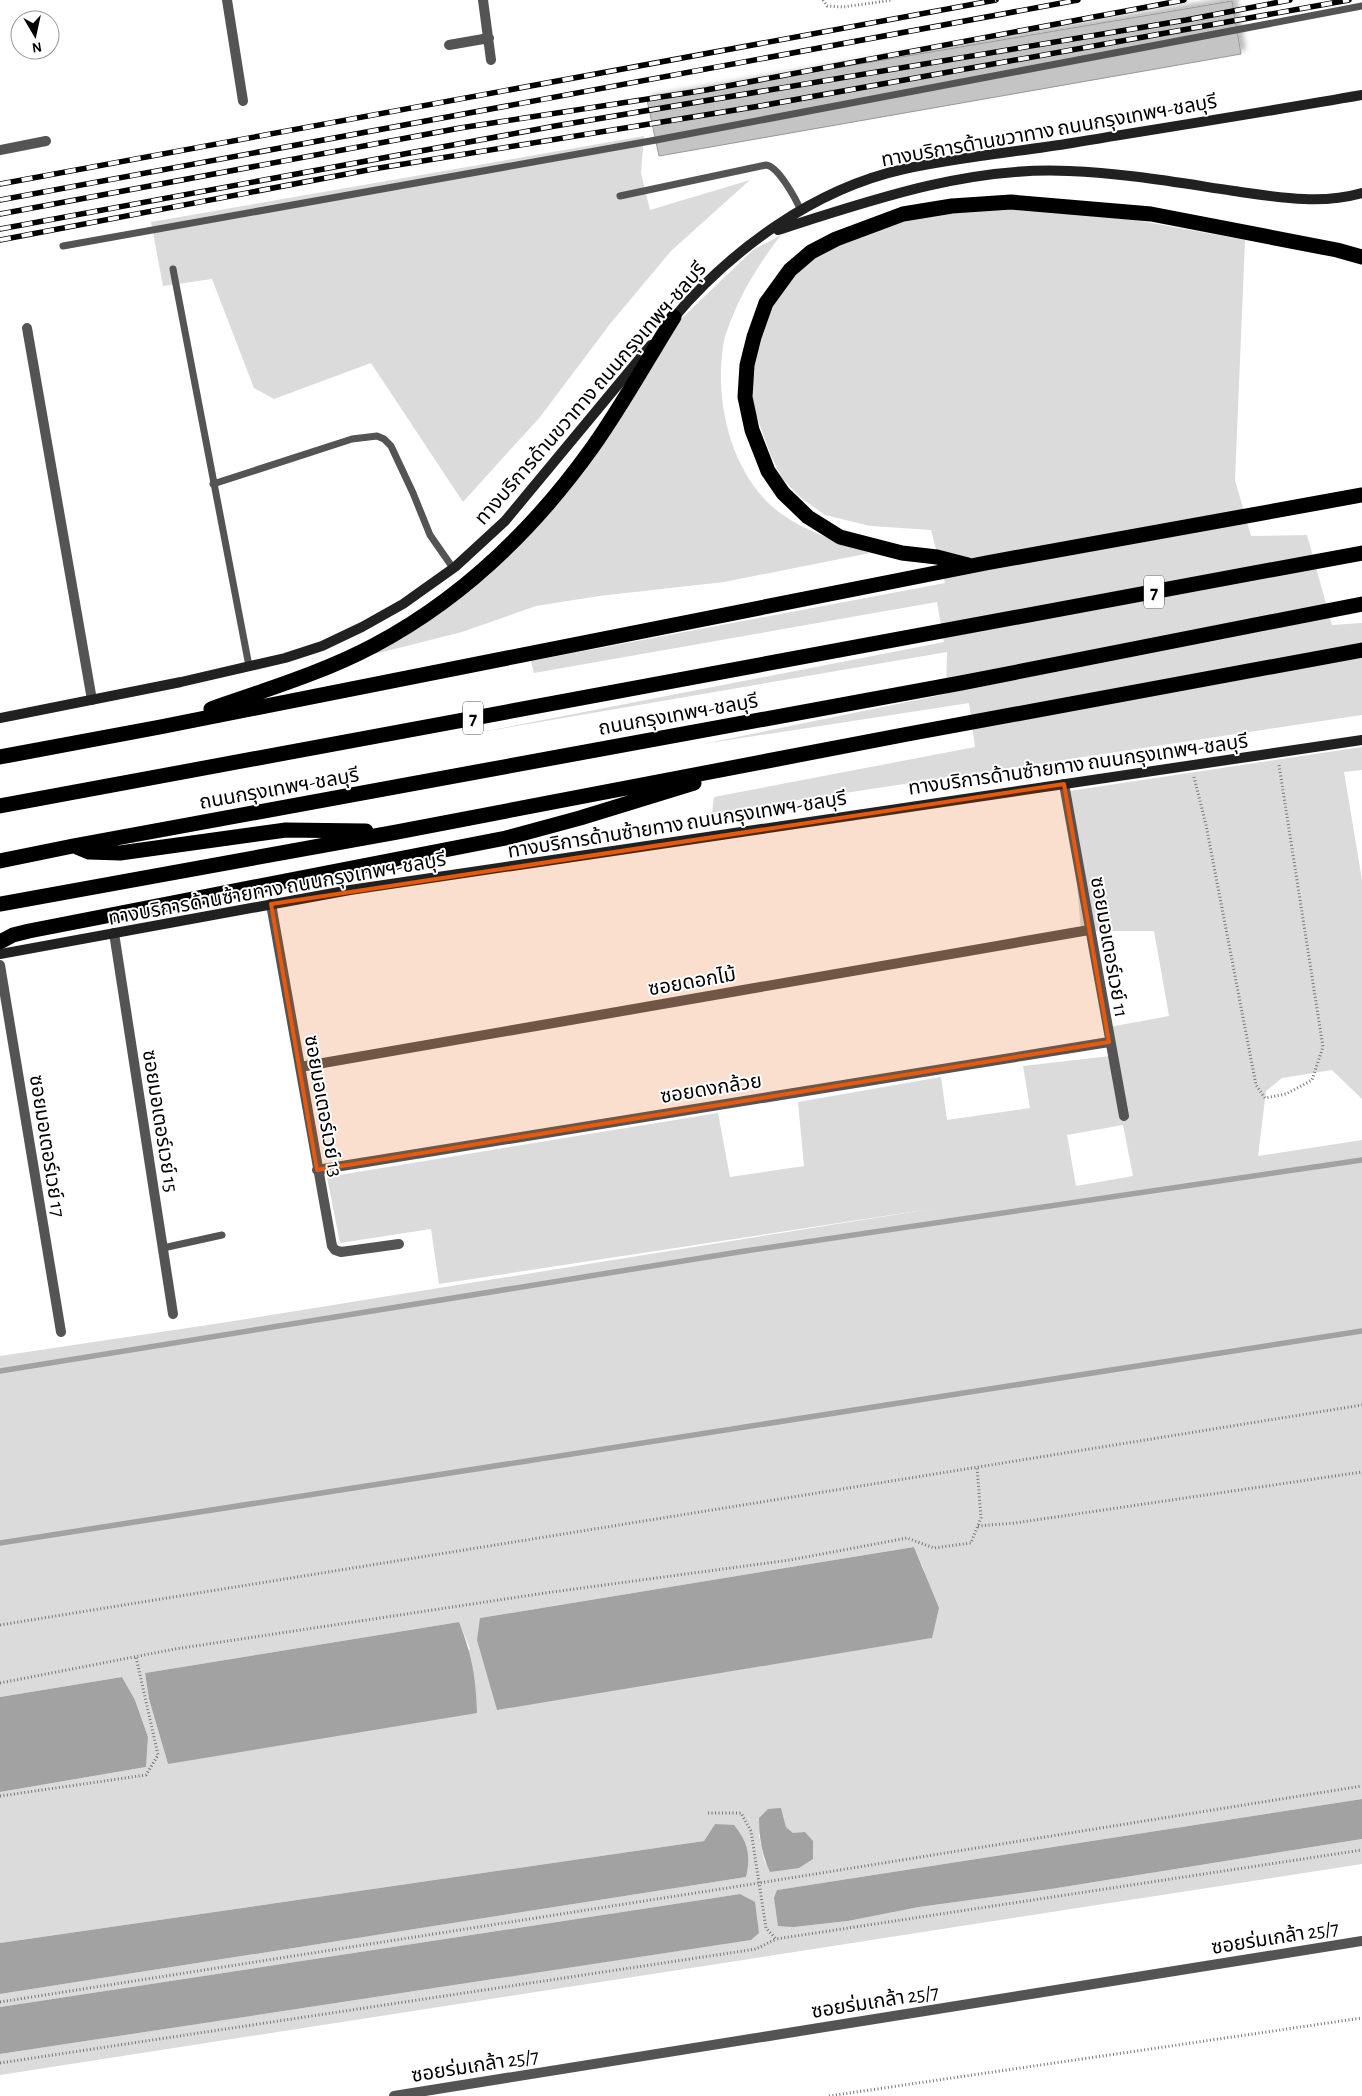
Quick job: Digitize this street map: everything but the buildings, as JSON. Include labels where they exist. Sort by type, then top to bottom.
[{"type":"highway","points":[[979,564],[902,553],[840,537],[808,517],[782,493],[768,472],[752,430],[745,397],[747,365],[754,337],[766,303],[790,270],[811,252],[836,239],[903,214],[952,206],[1010,202],[1151,214],[1337,250],[1362,257]]},
{"type":"highway","points":[[160,727],[330,666],[372,646],[414,622],[468,584],[520,536],[593,447],[674,317]]},
{"type":"highway","points":[[0,757],[160,727],[979,564],[1362,495]]},
{"type":"highway","name":"ถนนกรุงเทพฯ-ชลบุรี","points":[[0,806],[1362,553]]},
{"type":"highway","name":"ถนนกรุงเทพฯ-ชลบุรี","points":[[0,861],[961,683],[1362,604]]},
{"type":"highway","points":[[0,904],[398,832],[769,760],[1362,650]]},
{"type":"highway","points":[[0,942],[13,935],[29,931],[506,838],[580,818],[769,760]]},
{"type":"highway","points":[[73,846],[89,852],[120,853],[286,830],[398,832]]},
{"type":"main road","name":"ทางบริการด้านขวาทาง ถนนกรุงเทพฯ-ชลบุรี","points":[[0,718],[285,658],[322,646],[362,627],[403,604],[452,568],[505,521],[674,317],[709,280],[766,233],[834,193],[870,178],[903,169],[1362,95]]},
{"type":"main road","points":[[766,233],[855,205],[950,181],[1010,173],[1068,171],[1146,179],[1297,199],[1328,198],[1362,193]]},
{"type":"main road","name":"ทางบริการด้านซ้ายทาง ถนนกรุงเทพฯ-ชลบุรี","points":[[0,954],[271,904],[1362,740]]},
{"type":"street","points":[[226,0],[243,101]]},
{"type":"street","points":[[483,0],[491,60]]},
{"type":"street","points":[[449,45],[489,38]]},
{"type":"street","points":[[0,150],[46,141]]},
{"type":"street","points":[[28,328],[92,700]]},
{"type":"street","name":"ซอยมอเตอร์เวย์ 11","points":[[1064,784],[1109,1042],[1124,1116]]},
{"type":"street","name":"ซอยมอเตอร์เวย์ 13","points":[[271,904],[330,1239],[335,1250],[341,1252],[399,1244]]},
{"type":"street","name":"ซอยดอกไม้","points":[[300,1066],[1090,930]]},
{"type":"street","name":"ซอยมอเตอร์เวย์ 15","points":[[114,933],[173,1314]]},
{"type":"street","name":"ซอยมอเตอร์เวย์ 17","points":[[0,965],[61,1332]]},
{"type":"street","name":"ซอยดงกล้วย","points":[[318,1170],[1109,1042]]},
{"type":"street","name":"ซอยร่มเกล้า 25/7","points":[[394,2096],[1362,1940]]},
{"type":"lane","points":[[62,246],[665,138],[1362,6]]},
{"type":"lane","points":[[620,196],[766,165],[774,168],[798,203],[801,211]]},
{"type":"lane","points":[[173,269],[249,666]]},
{"type":"lane","points":[[213,484],[352,439],[377,436],[384,439],[391,446],[430,535],[452,568]]},
{"type":"lane","points":[[163,1248],[222,1235]]},
{"type":"path","points":[[823,0],[827,6],[843,7],[893,0]]},
{"type":"path","points":[[1190,765],[1206,825],[1256,1085],[1265,1098],[1286,1094],[1312,1080],[1323,1047],[1277,752]]},
{"type":"path","points":[[0,1625],[1362,1405]]},
{"type":"path","points":[[0,1683],[175,1649],[545,1593],[790,1560],[907,1538],[934,1548],[971,1543],[981,1518],[976,1467]]},
{"type":"path","points":[[978,1526],[1015,1523],[1362,1472]]},
{"type":"path","points":[[0,1796],[146,1775],[158,1755],[136,1657]]},
{"type":"path","points":[[0,2002],[1362,1786]]},
{"type":"path","points":[[708,1813],[740,1813],[751,1831],[766,1928],[776,1939]]},
{"type":"path","points":[[0,2063],[756,1949],[776,1939],[1362,1850]]},
{"type":"path","points":[[829,2096],[1362,2018]]},
{"type":"highlighted area","points":[[1064,784],[1109,1042],[317,1170],[271,904]]},
{"type":"shaded area","points":[[644,136],[641,173],[650,210],[750,180],[671,251],[610,324],[540,417],[463,502],[371,363],[274,399],[254,388],[212,279],[163,286],[151,222]]},
{"type":"shaded area","points":[[985,209],[1033,209],[1119,217],[1245,240],[1235,480],[1251,536],[1307,535],[1332,625],[1362,623],[1362,715],[712,813],[714,797],[975,747],[969,703],[703,744],[946,694],[947,652],[476,733],[944,642],[937,602],[534,673],[531,661],[945,583],[931,530],[870,526],[825,515],[801,498],[782,478],[771,456],[755,412],[751,386],[759,336],[775,300],[801,267],[824,251],[907,220]]},
{"type":"shaded area","points":[[781,235],[747,286],[727,330],[721,364],[721,388],[729,435],[749,479],[763,497],[780,513],[812,531],[870,553],[724,582],[599,596],[536,606],[462,632],[367,656],[489,575],[542,521],[683,317],[753,250]]},
{"type":"shaded area","points":[[1362,747],[1362,770],[1344,772],[1362,880],[1362,1099],[1332,1070],[1282,1078],[1266,1091],[1258,1156],[1362,1140],[1362,1799],[777,1890],[794,1927],[848,1921],[919,1907],[1051,1889],[1362,1839],[1362,1864],[0,2075],[0,2054],[750,1940],[759,1933],[740,1894],[0,2007],[0,1994],[746,1877],[715,1824],[704,1841],[0,1943],[0,1792],[146,1767],[148,1737],[135,1700],[122,1677],[0,1697],[0,1356],[221,1323],[937,1208],[439,1284],[431,1229],[340,1243],[327,1177],[718,1113],[730,1177],[804,1166],[798,1102],[941,1077],[947,1120],[1030,1108],[1023,1066],[1110,1056],[1104,1028],[1169,1016],[1154,931],[1081,931],[1069,791]],"holes":[[[1123,1125],[1133,1176],[1076,1186],[1067,1135]],[[914,1547],[924,1570],[932,1638],[497,1709],[488,1677],[480,1618]],[[459,1622],[470,1649],[168,1764],[149,1699],[145,1673]],[[781,1808],[786,1827],[793,1833],[771,1872],[764,1860],[759,1835]]]},
{"type":"shaded area","points":[[914,1547],[939,1608],[932,1638],[497,1710],[477,1640],[480,1618]]},
{"type":"shaded area","points":[[459,1622],[473,1667],[477,1713],[168,1764],[149,1699],[145,1673]]},
{"type":"shaded area","points":[[122,1677],[135,1700],[148,1737],[146,1767],[0,1792],[0,1697]]},
{"type":"shaded area","points":[[1362,1799],[1362,1839],[1051,1889],[919,1907],[848,1921],[794,1927],[778,1926],[774,1898],[777,1890]]},
{"type":"shaded area","points":[[781,1808],[786,1827],[793,1833],[805,1832],[813,1841],[813,1859],[799,1868],[770,1872],[762,1846],[759,1818],[768,1809]]},
{"type":"shaded area","points":[[715,1824],[734,1825],[742,1837],[748,1856],[746,1877],[0,1994],[0,1943],[704,1841]]},
{"type":"shaded area","points":[[740,1894],[755,1902],[759,1933],[751,1940],[0,2054],[0,2007]]},
{"type":"waterway","points":[[0,1371],[745,1251],[1362,1160]]},
{"type":"waterway","points":[[0,1543],[1362,1331]]},
{"type":"railway","points":[[0,184],[996,0]]},
{"type":"railway","points":[[0,200],[1078,0]]},
{"type":"railway","points":[[0,214],[460,128],[706,90],[1184,0]]},
{"type":"railway","points":[[0,229],[555,126],[1186,20],[1290,0]]},
{"type":"railway","points":[[0,240],[373,169],[760,106],[1349,0]]}]
